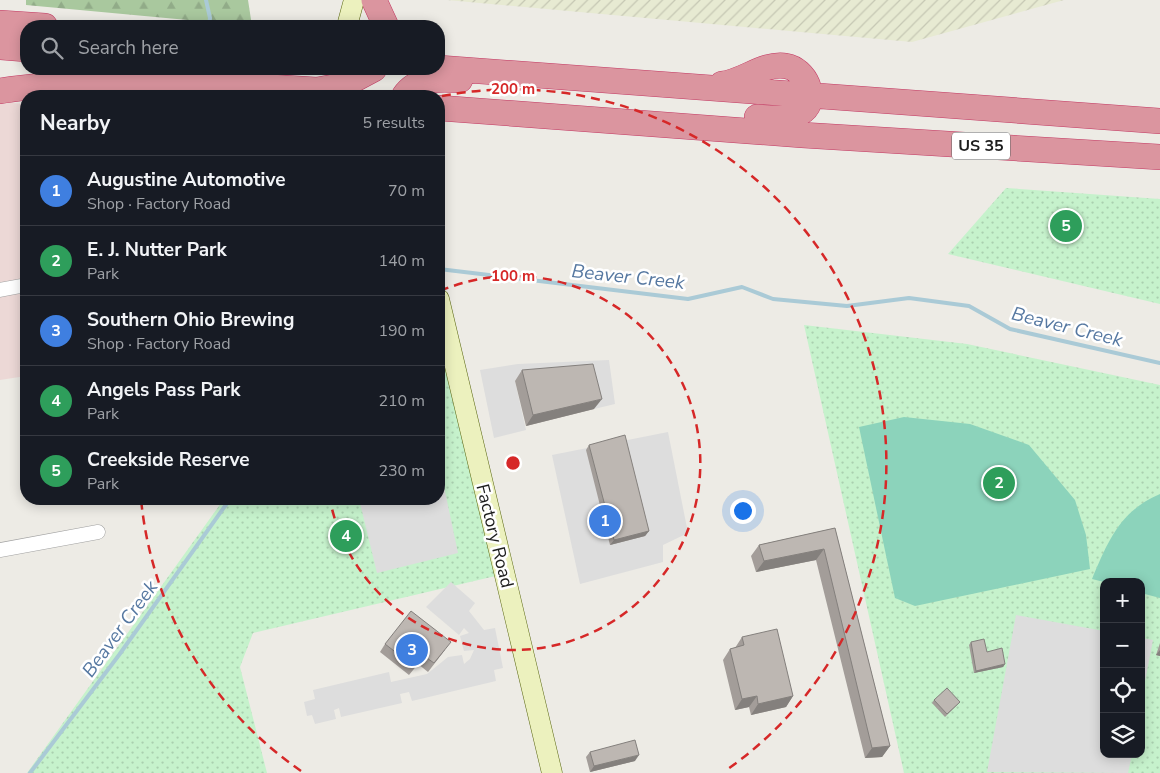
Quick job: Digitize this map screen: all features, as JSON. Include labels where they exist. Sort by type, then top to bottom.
[{"type":"highway","points":[[374,0],[383,20]]},
{"type":"highway","points":[[0,22],[20,24]]},
{"type":"highway","points":[[0,35],[20,37]]},
{"type":"highway","points":[[0,47],[20,49]]},
{"type":"highway","points":[[445,55],[590,66],[612,80]]},
{"type":"highway","points":[[468,110],[522,101],[776,118],[790,117],[802,112],[810,103],[811,96],[806,82],[798,72],[786,66],[769,68],[728,83],[699,86]]},
{"type":"highway","name":"US 35","points":[[445,68],[1160,121]]},
{"type":"highway","points":[[0,73],[20,75]]},
{"type":"highway","points":[[20,75],[91,82],[155,84],[229,90]]},
{"type":"highway","points":[[317,90],[344,85],[363,75]]},
{"type":"highway","points":[[410,90],[415,85],[428,80],[441,79],[742,100],[784,93]]},
{"type":"highway","points":[[0,91],[22,87],[91,82],[108,90]]},
{"type":"highway","name":"US 35","points":[[445,108],[802,135],[1160,157]]},
{"type":"street","points":[[349,20],[354,0]]},
{"type":"street","points":[[370,0],[375,20]]},
{"type":"street","points":[[445,116],[468,110]]},
{"type":"street","points":[[0,290],[20,287]]},
{"type":"street","name":"Factory Road","points":[[445,324],[552,773]]},
{"type":"street","points":[[0,550],[98,532]]},
{"type":"shaded area","points":[[0,102],[20,104],[20,377],[0,380]]},
{"type":"shaded area","points":[[609,360],[615,404],[594,409],[586,375],[515,381],[526,430],[494,438],[480,370],[518,364]]},
{"type":"shaded area","points":[[668,432],[688,533],[663,545],[663,562],[580,584],[552,455]]},
{"type":"shaded area","points":[[445,491],[458,553],[377,573],[360,505],[445,505]]},
{"type":"shaded area","points":[[451,582],[475,603],[469,611],[484,630],[495,628],[503,668],[494,670],[496,681],[412,701],[409,692],[400,694],[402,703],[341,717],[339,708],[334,710],[336,719],[315,724],[312,715],[307,716],[304,702],[315,699],[313,690],[389,672],[391,682],[427,674],[448,657],[462,655],[464,664],[470,659],[474,650],[464,651],[460,636],[469,633],[464,628],[459,635],[426,607]]},
{"type":"shaded area","points":[[1016,615],[1100,630],[1100,758],[1131,758],[1128,773],[987,772]]},
{"type":"shaded area","points":[[1145,639],[1153,640],[1145,681]]},
{"type":"green space","points":[[26,0],[248,0],[251,20],[187,20],[26,5]]},
{"type":"green space","points":[[447,0],[1064,0],[912,42]]},
{"type":"green space","points":[[1006,188],[1160,199],[1160,304],[948,254]]},
{"type":"green space","points":[[804,325],[967,344],[1160,385],[1160,773],[904,773]]},
{"type":"green space","points":[[445,347],[450,347],[504,574],[253,633],[240,667],[267,773],[27,773],[220,505],[445,505]]},
{"type":"green space","points":[[904,417],[970,424],[1029,445],[1075,500],[1086,535],[1090,569],[915,606],[895,598],[859,427]]},
{"type":"green space","points":[[1160,494],[1160,598],[1145,594],[1145,578],[1100,578],[1100,581],[1092,579],[1117,529],[1125,518],[1146,501]]},
{"type":"building","points":[[593,364],[602,399],[533,415],[522,370]]},
{"type":"building","points":[[625,435],[649,531],[614,540],[589,445]]},
{"type":"building","points":[[835,528],[890,746],[872,748],[824,549],[764,561],[759,545]]},
{"type":"building","points":[[411,611],[451,642],[434,663],[424,656],[415,667],[385,644]]},
{"type":"building","points":[[777,629],[793,696],[758,704],[757,696],[742,699],[730,649],[744,645],[742,637]]},
{"type":"building","points":[[984,639],[987,652],[1002,648],[1005,664],[976,671],[971,642]]},
{"type":"building","points":[[947,688],[960,702],[947,714],[934,700]]},
{"type":"building","points":[[635,740],[639,755],[594,766],[590,752]]},
{"type":"waterway","name":"Beaver Creek","points":[[206,0],[210,20]]},
{"type":"waterway","name":"Beaver Creek","points":[[445,270],[688,299],[742,287],[773,299],[847,306],[909,298],[969,306],[1010,329],[1160,363]]},
{"type":"waterway","name":"Beaver Creek","points":[[30,773],[119,655],[226,505]]},
{"type":"place","name":"Creekside Reserve","points":[[1066,226]]},
{"type":"place","name":"E. J. Nutter Park","points":[[999,483]]},
{"type":"place","name":"Augustine Automotive","points":[[605,521]]},
{"type":"place","name":"Angels Pass Park","points":[[346,536]]},
{"type":"place","name":"Southern Ohio Brewing","points":[[412,650]]}]
